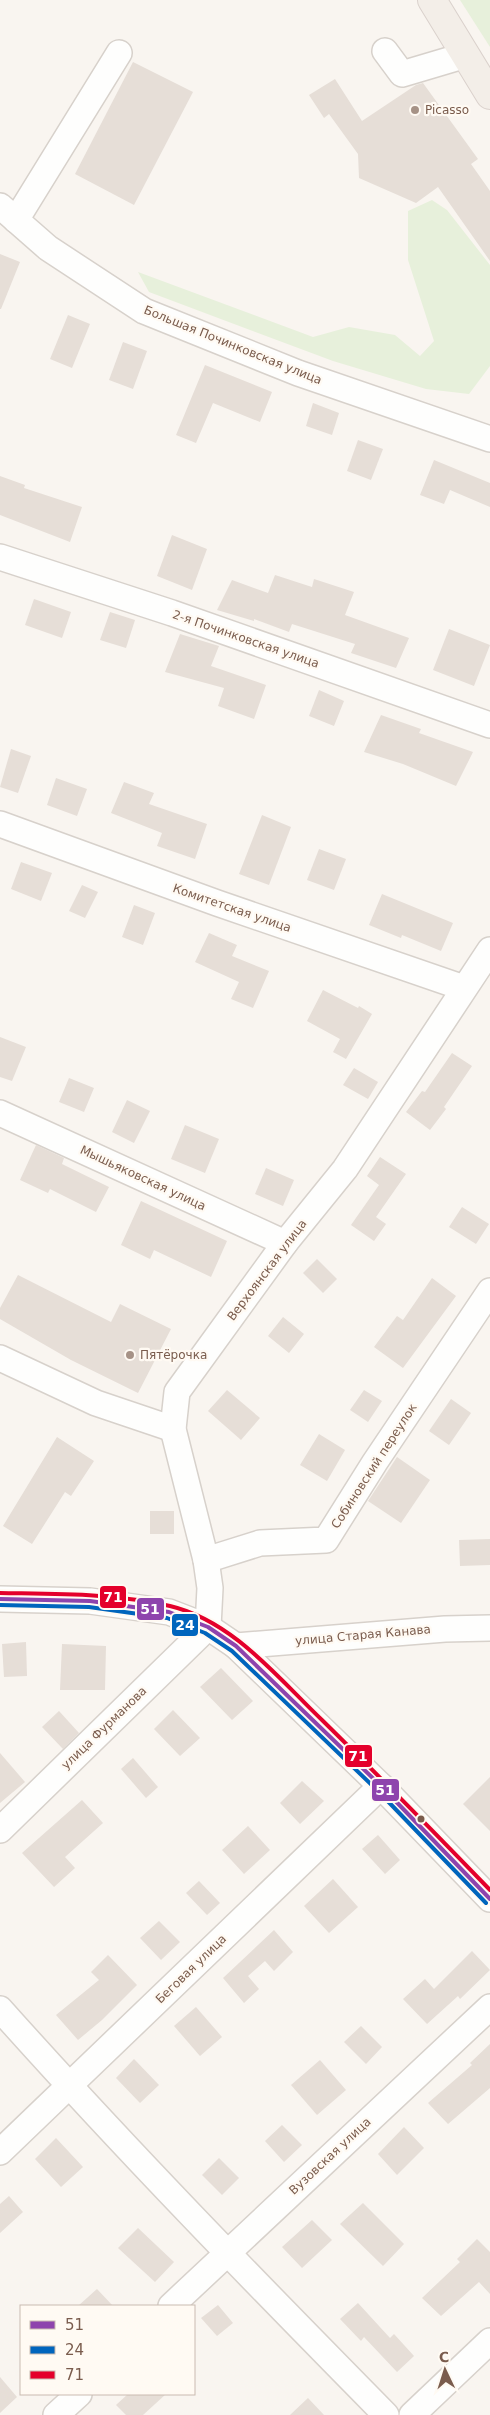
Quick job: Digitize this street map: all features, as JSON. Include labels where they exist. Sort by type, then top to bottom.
[{"type":"main road","points":[[432,0],[490,95]]},
{"type":"street","points":[[385,51],[402,74],[466,55]]},
{"type":"street","points":[[8,213],[119,53]]},
{"type":"street","name":"Большая Починковская улица","points":[[8,213],[48,248],[144,311],[298,373],[490,439]]},
{"type":"street","name":"2-я Починковская улица","points":[[0,557],[172,613],[490,725]]},
{"type":"street","name":"Комитетская улица","points":[[0,824],[217,903],[464,988]]},
{"type":"street","name":"Верхоянская улица","points":[[208,1626],[210,1588],[206,1560],[174,1429],[178,1392],[285,1243],[345,1169],[490,950]]},
{"type":"street","name":"Мышьяковская улица","points":[[0,1113],[285,1243]]},
{"type":"street","name":"Собиновский переулок","points":[[206,1560],[260,1543],[326,1540],[374,1462],[490,1291]]},
{"type":"street","points":[[0,1358],[96,1404],[174,1429]]},
{"type":"street","points":[[0,1599],[90,1601],[169,1612],[208,1626],[236,1646],[382,1786],[490,1899]]},
{"type":"street","name":"улица Фурманова","points":[[0,1830],[208,1626]]},
{"type":"street","name":"улица Старая Канава","points":[[236,1646],[446,1629],[490,1628]]},
{"type":"street","name":"Беговая улица","points":[[0,2152],[382,1786]]},
{"type":"street","name":"Вузовская улица","points":[[172,2305],[490,2007]]},
{"type":"street","points":[[0,2009],[69,2086],[227,2254],[386,2415]]},
{"type":"street","points":[[412,2415],[490,2341]]},
{"type":"street","points":[[56,2415],[78,2395]]},
{"type":"green space","points":[[460,0],[490,0],[490,47]]},
{"type":"green space","points":[[432,200],[447,210],[490,265],[490,366],[469,394],[426,389],[333,361],[149,292],[138,272],[313,337],[349,327],[395,335],[420,356],[434,341],[408,260],[408,211]]},
{"type":"building","points":[[133,62],[193,92],[134,205],[75,174]]},
{"type":"building","points":[[335,79],[362,121],[416,85],[423,83],[478,159],[471,164],[490,191],[490,261],[438,187],[416,203],[359,178],[358,154],[329,114],[324,118],[309,95]]},
{"type":"building","points":[[0,254],[20,262],[1,309],[0,309]]},
{"type":"building","points":[[68,315],[90,324],[72,368],[50,359]]},
{"type":"building","points":[[123,342],[147,351],[133,389],[109,380]]},
{"type":"building","points":[[205,365],[272,392],[260,422],[213,403],[196,443],[176,435]]},
{"type":"building","points":[[313,403],[339,413],[332,435],[306,426]]},
{"type":"building","points":[[358,440],[383,449],[371,480],[347,471]]},
{"type":"building","points":[[434,460],[490,483],[490,507],[450,490],[444,504],[420,495]]},
{"type":"building","points":[[0,476],[25,485],[24,488],[82,507],[70,542],[0,515]]},
{"type":"building","points":[[172,535],[207,549],[192,590],[157,576]]},
{"type":"building","points":[[275,575],[312,587],[314,579],[354,592],[345,615],[409,638],[396,668],[351,653],[355,644],[292,624],[289,632],[254,619],[254,621],[217,610],[232,580],[268,593]]},
{"type":"building","points":[[34,599],[71,612],[62,638],[25,625]]},
{"type":"building","points":[[110,612],[135,620],[126,648],[100,640]]},
{"type":"building","points":[[449,629],[490,645],[474,686],[433,670]]},
{"type":"building","points":[[180,634],[219,646],[211,666],[266,685],[254,719],[218,706],[224,688],[165,672]]},
{"type":"building","points":[[319,690],[344,701],[334,726],[309,716]]},
{"type":"building","points":[[381,715],[421,729],[419,733],[473,752],[456,786],[403,764],[364,752]]},
{"type":"building","points":[[11,749],[31,756],[18,793],[0,787]]},
{"type":"building","points":[[56,778],[87,789],[77,816],[47,805]]},
{"type":"building","points":[[124,782],[154,793],[149,804],[207,824],[195,859],[157,846],[162,833],[111,813]]},
{"type":"building","points":[[262,815],[291,827],[269,885],[239,874]]},
{"type":"building","points":[[319,849],[346,859],[334,890],[307,880]]},
{"type":"building","points":[[21,862],[52,873],[41,901],[11,889]]},
{"type":"building","points":[[82,885],[98,892],[85,918],[69,911]]},
{"type":"building","points":[[382,894],[453,923],[441,951],[402,935],[401,938],[369,925]]},
{"type":"building","points":[[134,905],[155,913],[143,945],[122,937]]},
{"type":"building","points":[[209,933],[237,945],[232,956],[269,971],[253,1008],[231,999],[239,982],[195,962]]},
{"type":"building","points":[[323,990],[372,1014],[346,1059],[333,1052],[340,1039],[307,1021]]},
{"type":"building","points":[[0,1037],[26,1047],[12,1081],[0,1077]]},
{"type":"building","points":[[452,1053],[472,1066],[444,1107],[446,1109],[430,1130],[406,1112],[422,1091],[425,1092]]},
{"type":"building","points":[[354,1068],[378,1082],[368,1099],[343,1085]]},
{"type":"building","points":[[69,1078],[94,1088],[84,1112],[59,1102]]},
{"type":"building","points":[[127,1100],[150,1111],[134,1143],[112,1132]]},
{"type":"building","points":[[185,1125],[219,1139],[205,1173],[171,1159]]},
{"type":"building","points":[[36,1145],[64,1158],[62,1164],[109,1187],[96,1212],[50,1189],[48,1193],[20,1180]]},
{"type":"building","points":[[380,1157],[406,1174],[376,1217],[386,1224],[374,1241],[351,1225],[379,1185],[367,1176]]},
{"type":"building","points":[[266,1168],[294,1180],[283,1206],[255,1194]]},
{"type":"building","points":[[141,1201],[227,1241],[211,1277],[154,1250],[150,1259],[121,1245]]},
{"type":"building","points":[[462,1207],[489,1224],[476,1244],[449,1227]]},
{"type":"building","points":[[317,1259],[337,1279],[323,1293],[303,1273]]},
{"type":"building","points":[[18,1275],[111,1322],[120,1304],[171,1329],[138,1393],[71,1360],[0,1319],[0,1308]]},
{"type":"building","points":[[432,1278],[456,1296],[403,1368],[374,1347],[397,1316],[403,1320]]},
{"type":"building","points":[[283,1317],[304,1334],[289,1353],[268,1336]]},
{"type":"building","points":[[227,1390],[260,1418],[241,1440],[208,1411]]},
{"type":"building","points":[[364,1390],[382,1401],[368,1422],[350,1410]]},
{"type":"building","points":[[451,1399],[471,1413],[449,1445],[429,1431]]},
{"type":"building","points":[[319,1434],[345,1450],[327,1481],[300,1465]]},
{"type":"building","points":[[57,1437],[94,1461],[71,1496],[65,1492],[32,1544],[3,1526]]},
{"type":"building","points":[[397,1457],[430,1480],[401,1523],[368,1501]]},
{"type":"building","points":[[150,1511],[174,1511],[174,1534],[150,1534]]},
{"type":"building","points":[[490,1539],[490,1565],[460,1566],[459,1540]]},
{"type":"building","points":[[26,1642],[27,1676],[4,1677],[2,1644]]},
{"type":"building","points":[[62,1644],[106,1646],[105,1690],[60,1690]]},
{"type":"building","points":[[221,1668],[253,1701],[232,1720],[200,1687]]},
{"type":"building","points":[[173,1710],[200,1738],[180,1756],[154,1729]]},
{"type":"building","points":[[59,1711],[79,1733],[63,1749],[42,1727]]},
{"type":"building","points":[[0,1753],[25,1782],[0,1803]]},
{"type":"building","points":[[133,1758],[158,1787],[146,1798],[121,1769]]},
{"type":"building","points":[[490,1777],[490,1831],[463,1804]]},
{"type":"building","points":[[302,1781],[324,1801],[300,1824],[280,1803]]},
{"type":"building","points":[[82,1800],[103,1823],[65,1857],[75,1868],[54,1887],[22,1853]]},
{"type":"building","points":[[248,1826],[270,1850],[244,1874],[222,1850]]},
{"type":"building","points":[[378,1835],[400,1860],[385,1874],[362,1849]]},
{"type":"building","points":[[333,1879],[358,1907],[329,1933],[304,1906]]},
{"type":"building","points":[[199,1881],[220,1903],[207,1915],[186,1893]]},
{"type":"building","points":[[159,1921],[180,1942],[161,1960],[140,1938]]},
{"type":"building","points":[[274,1930],[293,1952],[274,1971],[265,1961],[248,1976],[259,1989],[244,2003],[223,1978]]},
{"type":"building","points":[[472,1951],[490,1970],[460,1999],[458,1996],[427,2024],[403,1999],[425,1979],[434,1989]]},
{"type":"building","points":[[108,1955],[137,1985],[102,2020],[78,2040],[56,2015],[99,1980],[91,1972]]},
{"type":"building","points":[[196,2007],[222,2037],[200,2056],[174,2026]]},
{"type":"building","points":[[361,2026],[382,2047],[366,2064],[344,2042]]},
{"type":"building","points":[[490,2044],[490,2088],[448,2124],[428,2103],[472,2065],[470,2063]]},
{"type":"building","points":[[134,2059],[159,2085],[140,2103],[116,2078]]},
{"type":"building","points":[[320,2060],[346,2090],[317,2115],[291,2085]]},
{"type":"building","points":[[282,2125],[302,2145],[284,2162],[265,2141]]},
{"type":"building","points":[[404,2127],[424,2148],[397,2175],[378,2154]]},
{"type":"building","points":[[56,2138],[83,2167],[61,2187],[35,2159]]},
{"type":"building","points":[[219,2158],[239,2178],[222,2195],[202,2175]]},
{"type":"building","points":[[9,2196],[23,2212],[0,2233],[0,2204]]},
{"type":"building","points":[[363,2203],[404,2244],[383,2266],[340,2224]]},
{"type":"building","points":[[312,2220],[332,2240],[302,2268],[282,2247]]},
{"type":"building","points":[[138,2228],[174,2262],[155,2282],[118,2248]]},
{"type":"building","points":[[477,2239],[490,2252],[490,2294],[479,2282],[441,2316],[422,2298],[460,2262],[457,2259]]},
{"type":"building","points":[[97,2289],[112,2305],[79,2305]]},
{"type":"building","points":[[358,2303],[390,2338],[394,2334],[414,2356],[397,2372],[364,2337],[361,2341],[340,2319]]},
{"type":"building","points":[[218,2305],[233,2323],[217,2336],[201,2318]]},
{"type":"building","points":[[0,2377],[17,2397],[0,2413]]},
{"type":"building","points":[[127,2395],[165,2395],[143,2415],[126,2415],[116,2405]]},
{"type":"building","points":[[308,2398],[324,2415],[290,2415]]},
{"type":"transit line","name":"71","points":[[0,1593],[107,1596],[149,1602],[193,1613],[214,1624],[234,1637],[271,1669],[490,1890]]},
{"type":"transit line","name":"51","points":[[0,1599],[90,1601],[169,1612],[208,1627],[236,1646],[381,1786],[490,1899]]},
{"type":"transit line","name":"24","points":[[0,1605],[89,1607],[167,1618],[205,1633],[232,1651],[377,1790],[486,1903]]},
{"type":"place","name":"Picasso","points":[[415,110]]},
{"type":"place","name":"Пятёрочка","points":[[130,1355]]}]
